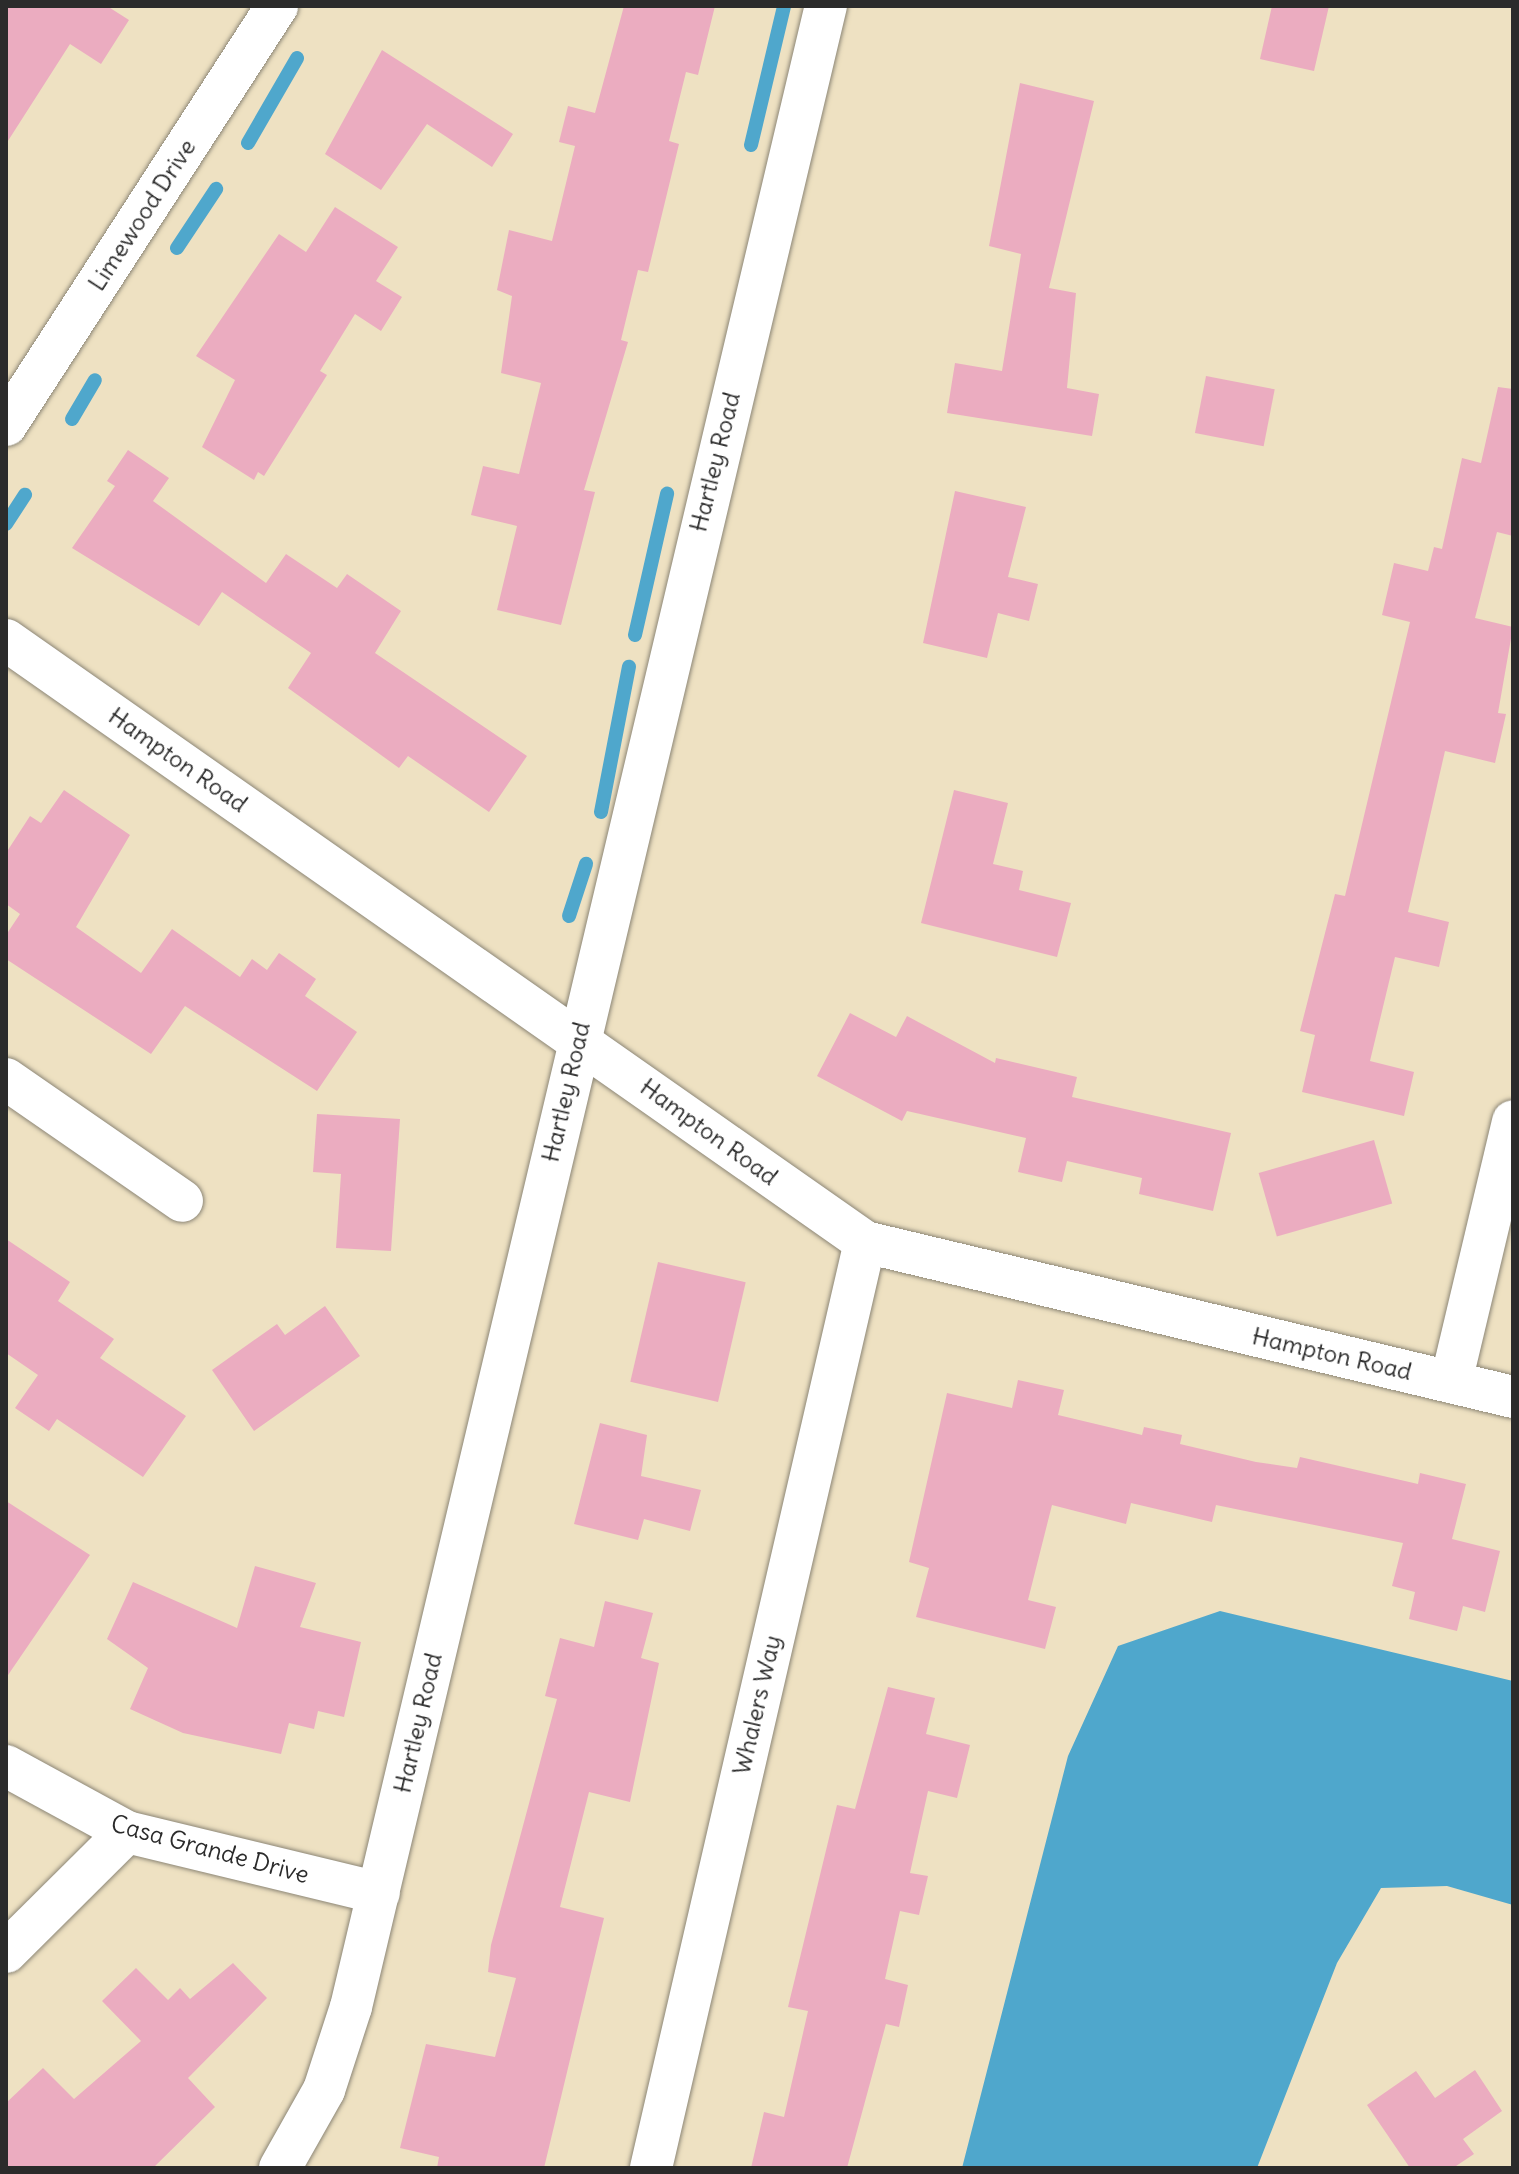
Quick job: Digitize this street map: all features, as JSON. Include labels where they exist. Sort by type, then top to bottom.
[{"type":"street","name":"Limewood Drive","points":[[6,425],[277,6]]},
{"type":"street","name":"Hartley Road","points":[[280,2168],[324,2090],[379,1893],[578,1040],[826,6]]},
{"type":"street","name":"Hampton Road","points":[[6,640],[865,1242],[1513,1397]]},
{"type":"street","points":[[6,1079],[182,1201]]},
{"type":"street","points":[[1451,1382],[1513,1121]]},
{"type":"street","name":"Whalers Way","points":[[651,2168],[865,1242]]},
{"type":"street","name":"Casa Grande Drive","points":[[6,1766],[127,1832],[379,1893]]},
{"type":"street","points":[[6,1952],[127,1832]]},
{"type":"water","points":[[1220,1611],[1513,1681],[1513,1905],[1447,1886],[1381,1888],[1337,1963],[1257,2168],[962,2168],[1068,1756],[1118,1646]]},
{"type":"building","points":[[6,6],[107,6],[129,20],[101,64],[70,44],[6,144]]},
{"type":"building","points":[[624,6],[715,6],[698,75],[686,72],[669,141],[679,144],[648,272],[638,270],[621,340],[628,342],[584,490],[595,492],[561,625],[497,610],[517,526],[471,515],[483,466],[519,474],[541,383],[501,373],[512,296],[497,290],[509,230],[552,241],[575,146],[559,142],[568,106],[595,113]]},
{"type":"building","points":[[1272,6],[1329,6],[1314,71],[1260,59]]},
{"type":"building","points":[[382,50],[513,134],[492,167],[427,124],[381,190],[325,154]]},
{"type":"building","points":[[1020,83],[1094,101],[1049,288],[1076,293],[1067,388],[1099,394],[1092,436],[947,413],[955,363],[1002,371],[1021,254],[989,246]]},
{"type":"building","points":[[335,207],[398,247],[376,281],[402,297],[381,331],[355,314],[320,371],[327,375],[264,476],[258,472],[254,480],[202,447],[235,380],[196,356],[279,234],[306,252]]},
{"type":"building","points":[[1206,376],[1275,389],[1264,446],[1195,433]]},
{"type":"building","points":[[1498,387],[1513,389],[1513,536],[1497,532],[1475,618],[1513,627],[1498,713],[1506,714],[1495,763],[1445,751],[1408,912],[1449,922],[1439,967],[1395,957],[1370,1061],[1414,1072],[1404,1116],[1302,1092],[1315,1035],[1300,1031],[1335,894],[1345,896],[1410,622],[1382,615],[1394,563],[1428,571],[1434,547],[1442,549],[1462,458],[1481,463]]},
{"type":"building","points":[[128,450],[169,478],[153,501],[266,583],[286,554],[337,588],[347,574],[401,611],[375,653],[527,756],[489,812],[408,756],[399,768],[288,688],[311,653],[222,592],[199,626],[72,548],[115,486],[107,481]]},
{"type":"building","points":[[955,491],[1026,507],[1008,577],[1038,584],[1029,621],[998,613],[987,658],[923,643]]},
{"type":"building","points":[[64,790],[130,835],[76,927],[141,973],[172,929],[240,977],[252,959],[267,970],[279,953],[316,979],[305,996],[357,1032],[317,1091],[185,1006],[151,1054],[6,959],[6,935],[20,914],[6,904],[6,853],[30,816],[41,823]]},
{"type":"building","points":[[954,790],[1008,803],[993,864],[1023,871],[1019,890],[1071,903],[1057,957],[921,923]]},
{"type":"building","points":[[850,1013],[896,1037],[907,1016],[995,1063],[996,1058],[1077,1077],[1072,1097],[1231,1133],[1213,1211],[1139,1194],[1142,1178],[1067,1161],[1062,1182],[1018,1172],[1026,1138],[907,1111],[902,1121],[817,1076]]},
{"type":"building","points":[[317,1114],[400,1119],[391,1251],[336,1248],[341,1174],[313,1172]]},
{"type":"building","points":[[1374,1140],[1392,1203],[1277,1237],[1259,1173]]},
{"type":"building","points":[[6,1239],[70,1282],[58,1301],[114,1339],[100,1358],[186,1416],[143,1477],[57,1419],[49,1431],[15,1408],[38,1375],[6,1353]]},
{"type":"building","points":[[658,1262],[746,1282],[718,1402],[630,1382]]},
{"type":"building","points":[[325,1306],[360,1356],[254,1431],[212,1370],[277,1324],[285,1335]]},
{"type":"building","points":[[1018,1380],[1064,1390],[1058,1415],[1142,1435],[1144,1427],[1182,1435],[1180,1444],[1256,1462],[1297,1468],[1300,1457],[1418,1484],[1420,1473],[1466,1484],[1452,1539],[1500,1551],[1485,1612],[1463,1606],[1457,1631],[1409,1619],[1415,1592],[1392,1586],[1403,1543],[1216,1505],[1212,1522],[1131,1503],[1126,1524],[1052,1505],[1028,1600],[1056,1607],[1045,1649],[916,1617],[929,1568],[909,1562],[947,1393],[1012,1408]]},
{"type":"building","points":[[600,1423],[647,1435],[641,1476],[701,1490],[690,1531],[644,1519],[638,1540],[574,1524]]},
{"type":"building","points":[[6,1501],[90,1555],[6,1678]]},
{"type":"building","points":[[255,1566],[316,1583],[300,1627],[361,1642],[344,1717],[318,1711],[314,1729],[289,1723],[281,1754],[183,1733],[130,1709],[148,1668],[107,1639],[133,1582],[237,1628]]},
{"type":"building","points":[[605,1601],[653,1613],[641,1658],[659,1663],[630,1802],[589,1792],[560,1907],[604,1918],[544,2168],[437,2168],[439,2157],[400,2148],[426,2044],[495,2057],[516,1978],[488,1972],[491,1945],[557,1699],[545,1696],[560,1638],[594,1647]]},
{"type":"building","points":[[888,1687],[935,1698],[926,1734],[970,1745],[957,1798],[928,1791],[910,1873],[928,1876],[919,1915],[900,1911],[885,1979],[908,1985],[899,2027],[886,2024],[847,2168],[751,2168],[764,2112],[784,2117],[808,2011],[788,2007],[837,1805],[855,1809]]},
{"type":"building","points":[[233,1963],[267,1998],[188,2078],[215,2107],[153,2168],[6,2168],[6,2103],[43,2068],[74,2099],[141,2041],[102,2001],[136,1968],[168,2000],[180,1988],[190,1999]]},
{"type":"building","points":[[1475,2070],[1502,2111],[1463,2139],[1474,2154],[1453,2168],[1410,2168],[1367,2105],[1416,2071],[1435,2098]]},
{"type":"waterway","points":[[751,145],[784,6]]},
{"type":"waterway","points":[[248,143],[297,58]]},
{"type":"waterway","points":[[177,248],[216,189]]},
{"type":"waterway","points":[[72,419],[95,380]]},
{"type":"waterway","points":[[635,635],[667,494]]},
{"type":"waterway","points":[[6,524],[25,495]]},
{"type":"waterway","points":[[601,812],[629,667]]},
{"type":"waterway","points":[[569,916],[586,864]]}]
